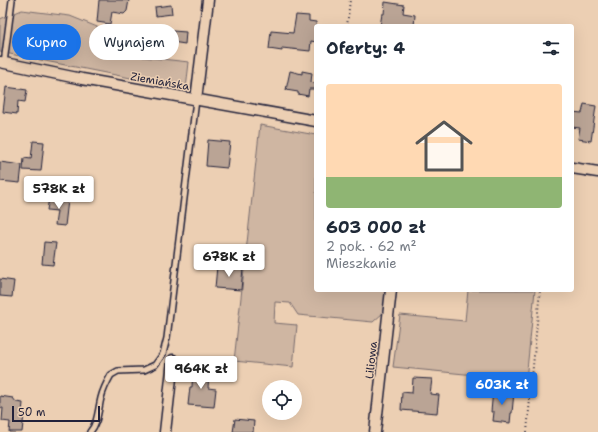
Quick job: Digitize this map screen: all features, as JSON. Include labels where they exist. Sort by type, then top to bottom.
[{"type":"street","points":[[196,100],[208,0]]},
{"type":"street","name":"Ziemiańska","points":[[2,62],[82,79],[314,121]]},
{"type":"street","points":[[574,168],[598,172]]},
{"type":"street","name":"Liliowa","points":[[376,432],[391,292]]},
{"type":"street","points":[[165,432],[173,360]]},
{"type":"lane","points":[[2,62],[12,0]]},
{"type":"lane","points":[[90,432],[96,422],[101,397],[111,375],[118,371],[144,370],[155,365],[163,354],[167,338],[196,100]]},
{"type":"path","points":[[347,24],[350,0]]},
{"type":"path","points":[[528,432],[540,292]]},
{"type":"shaded area","points":[[22,10],[70,16],[90,24],[89,60],[171,60],[189,62],[186,89],[40,60],[81,60],[81,24],[12,24],[12,54],[0,52],[0,19]]},
{"type":"shaded area","points":[[260,125],[314,135],[314,292],[386,292],[383,313],[373,322],[298,315],[290,303],[275,302],[274,323],[297,325],[293,367],[234,361]]},
{"type":"shaded area","points":[[468,292],[535,292],[526,380],[393,367],[400,315],[465,321]]},
{"type":"building","points":[[99,0],[129,0],[127,11],[124,14],[112,12],[110,24],[97,22]]},
{"type":"building","points":[[385,2],[404,5],[403,13],[415,15],[414,24],[380,24],[382,14],[384,14]]},
{"type":"building","points":[[171,5],[172,14],[156,16],[155,7]]},
{"type":"building","points":[[296,15],[309,16],[309,21],[316,22],[316,24],[314,24],[314,42],[311,41],[310,51],[282,48],[282,51],[269,49],[271,31],[293,33]]},
{"type":"building","points":[[179,31],[186,32],[185,44],[179,43]]},
{"type":"building","points":[[290,71],[302,74],[302,71],[312,73],[311,82],[314,83],[314,89],[309,89],[308,96],[298,94],[298,92],[286,90]]},
{"type":"building","points":[[6,87],[27,90],[25,102],[18,101],[17,114],[3,112]]},
{"type":"building","points":[[584,104],[596,106],[591,141],[578,139],[580,128],[574,127],[574,112],[582,113]]},
{"type":"building","points":[[208,140],[230,142],[227,168],[206,166]]},
{"type":"building","points":[[33,141],[44,142],[41,171],[23,170],[24,158],[31,159]]},
{"type":"building","points":[[0,162],[22,165],[20,183],[0,181]]},
{"type":"building","points":[[49,198],[68,200],[65,226],[55,225],[57,211],[47,210]]},
{"type":"building","points":[[44,242],[56,243],[53,265],[42,264]]},
{"type":"building","points":[[217,266],[243,268],[241,290],[215,288]]},
{"type":"building","points":[[0,279],[14,281],[12,297],[0,296]]},
{"type":"building","points":[[193,369],[209,371],[208,388],[216,389],[214,407],[188,405],[190,387],[192,387]]},
{"type":"building","points":[[413,378],[432,379],[430,394],[439,395],[437,413],[401,410],[402,392],[412,393]]},
{"type":"building","points":[[493,390],[514,392],[510,423],[493,421],[494,412],[491,412]]},
{"type":"building","points":[[0,396],[13,398],[16,402],[23,403],[22,413],[24,414],[22,432],[9,432],[10,422],[2,421],[3,408],[0,408]]},
{"type":"building","points":[[235,419],[254,421],[253,432],[233,432]]}]
